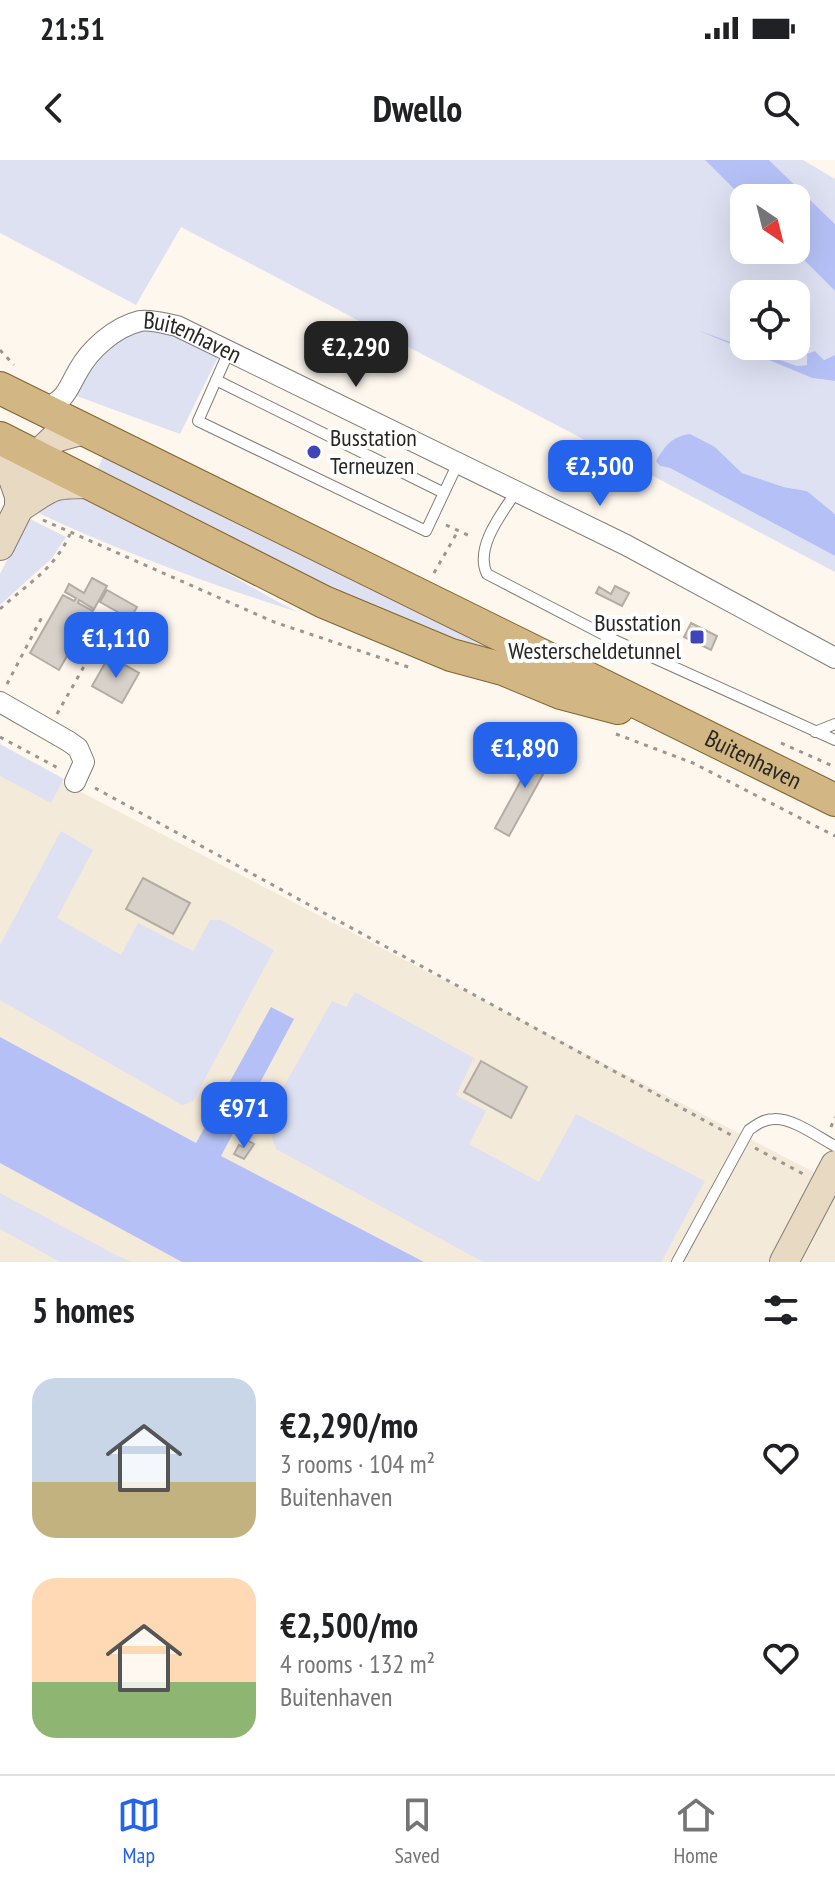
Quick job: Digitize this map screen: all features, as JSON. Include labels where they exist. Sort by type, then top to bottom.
[{"type":"main road","name":"Buitenhaven","points":[[0,388],[835,800]]},
{"type":"main road","points":[[0,546],[37,455],[55,438],[84,430]]},
{"type":"main road","name":"Buitenhaven","points":[[0,438],[324,602],[451,655],[503,669],[561,693],[672,721]]},
{"type":"main road","points":[[0,461],[11,473],[19,502]]},
{"type":"main road","points":[[19,502],[53,486],[89,484]]},
{"type":"main road","points":[[784,1262],[835,1165]]},
{"type":"street","name":"Buitenhaven","points":[[42,410],[66,396],[79,369],[95,347],[117,332],[141,321],[177,326],[626,545],[835,658]]},
{"type":"street","points":[[4,693],[48,729],[78,748],[84,762],[76,780]]},
{"type":"lane","points":[[229,351],[198,421],[426,531],[458,463]]},
{"type":"lane","points":[[216,380],[444,493]]},
{"type":"lane","points":[[516,492],[482,557],[487,574],[612,639],[835,740]]},
{"type":"lane","points":[[815,732],[835,724]]},
{"type":"lane","points":[[677,1262],[749,1130],[761,1122],[774,1119],[790,1123],[835,1146]]},
{"type":"path","points":[[434,573],[458,530]]},
{"type":"path","points":[[0,609],[45,573],[64,548],[70,534]]},
{"type":"path","points":[[4,693],[42,617]]},
{"type":"path","points":[[48,729],[112,617]]},
{"type":"path","points":[[0,737],[809,1177]]},
{"type":"shaded area","points":[[0,160],[705,160],[730,185],[730,264],[808,264],[835,291],[835,355],[824,360],[815,351],[810,360],[810,280],[730,280],[730,343],[718,339],[730,344],[730,360],[769,360],[812,378],[835,381],[835,514],[807,491],[742,473],[715,447],[660,466],[670,468],[835,556],[835,572],[181,227],[136,305],[0,233]]},
{"type":"shaded area","points":[[769,160],[803,160],[835,179],[835,224],[810,200],[810,184],[794,184]]},
{"type":"shaded area","points":[[159,324],[218,357],[180,434],[74,395],[94,360],[122,334]]},
{"type":"shaded area","points":[[779,360],[810,360],[807,365],[797,366]]},
{"type":"shaded area","points":[[105,452],[567,680],[410,629],[94,478]]},
{"type":"shaded area","points":[[65,492],[155,532],[298,612],[164,566],[34,511]]},
{"type":"shaded area","points":[[28,518],[66,537],[52,558],[0,605],[0,574]]},
{"type":"shaded area","points":[[0,744],[64,779],[51,803],[0,776]]},
{"type":"shaded area","points":[[0,750],[835,1183],[835,1262],[0,1262]]},
{"type":"shaded area","points":[[61,831],[93,850],[57,918],[121,955],[138,923],[193,951],[210,920],[221,920],[274,950],[193,1101],[182,1105],[0,1000],[0,945]]},
{"type":"shaded area","points":[[355,992],[474,1058],[456,1095],[486,1111],[469,1144],[539,1182],[576,1114],[705,1181],[661,1262],[483,1262],[276,1149],[266,1118],[332,1001],[346,1007]]},
{"type":"shaded area","points":[[0,1193],[132,1262],[60,1262],[0,1229]]},
{"type":"water","points":[[705,160],[769,160],[794,184],[730,184]]},
{"type":"water","points":[[810,200],[835,224],[835,291],[808,264]]},
{"type":"water","points":[[815,351],[824,360],[835,355],[835,381],[812,378],[769,360],[797,366],[807,365],[810,353]]},
{"type":"water","points":[[690,434],[715,447],[742,473],[807,491],[835,514],[835,556],[670,468],[660,466],[656,461],[666,446],[678,437]]},
{"type":"water","points":[[271,1007],[294,1019],[221,1156],[424,1262],[182,1262],[0,1163],[0,1037],[196,1143]]},
{"type":"building","points":[[92,578],[107,586],[94,609],[79,600],[78,603],[93,611],[59,670],[30,653],[63,595],[74,601],[76,598],[65,592],[69,584],[84,593]]},
{"type":"building","points":[[615,586],[629,593],[622,606],[596,593],[599,587],[611,594]]},
{"type":"building","points":[[107,590],[137,607],[130,619],[100,602]]},
{"type":"building","points":[[691,623],[717,636],[711,650],[684,637]]},
{"type":"building","points":[[109,656],[139,673],[122,703],[92,686]]},
{"type":"building","points":[[541,744],[556,751],[509,836],[495,828]]},
{"type":"building","points":[[143,878],[190,903],[173,934],[126,909]]},
{"type":"building","points":[[481,1061],[527,1087],[511,1118],[464,1092]]},
{"type":"building","points":[[247,1140],[254,1144],[244,1159],[234,1154],[239,1145],[243,1147]]},
{"type":"place","name":"Busstation Terneuzen","points":[[314,452]]},
{"type":"place","name":"Busstation Westerscheldetunnel","points":[[697,637]]}]
